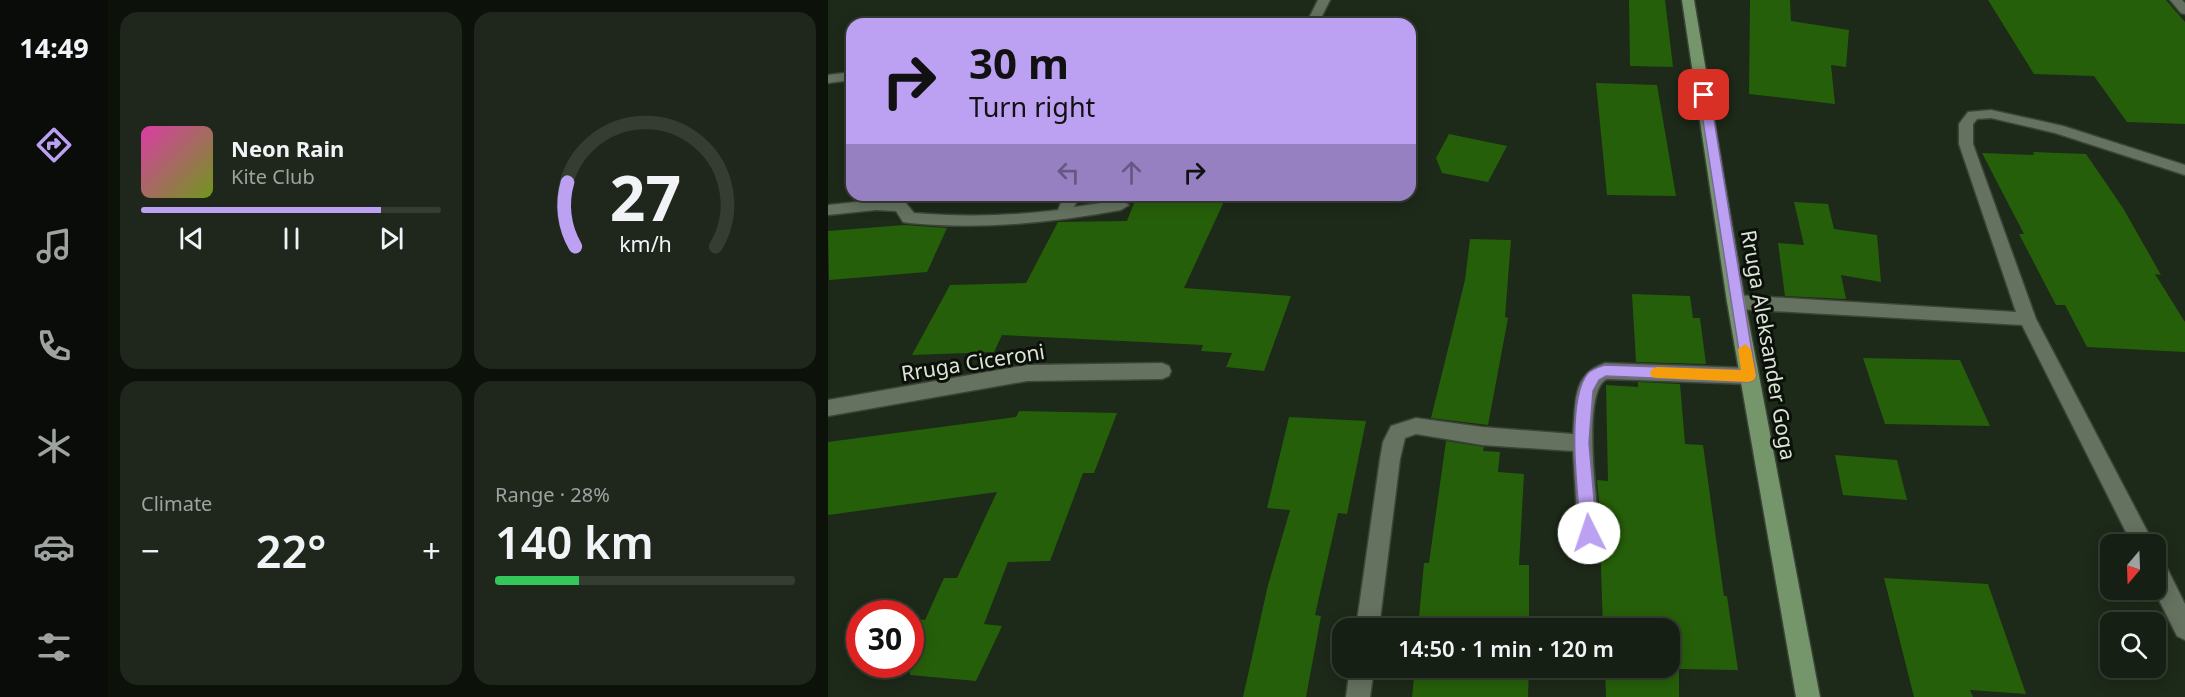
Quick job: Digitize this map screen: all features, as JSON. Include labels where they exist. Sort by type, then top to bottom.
[{"type":"main road","name":"Rruga Aleksander Goga","points":[[1688,0],[1736,302],[1808,697]]},
{"type":"street","points":[[1315,18],[1324,0]]},
{"type":"street","points":[[2176,0],[2185,10]]},
{"type":"street","points":[[828,79],[846,77]]},
{"type":"street","points":[[2138,534],[2027,319],[1966,144],[1966,124],[1972,115],[1991,114],[2058,129],[2185,170]]},
{"type":"street","points":[[1063,216],[1069,201]]},
{"type":"street","points":[[828,210],[876,205],[900,206],[909,218],[947,222],[1063,216],[1121,205]]},
{"type":"street","points":[[1736,302],[2027,319]]},
{"type":"street","name":"Rruga Ciceroni","points":[[828,408],[1027,373],[1162,370]]},
{"type":"street","points":[[1589,533],[1582,443],[1586,391],[1594,376],[1605,371],[1749,376]]},
{"type":"street","points":[[1368,618],[1390,459],[1393,442],[1398,432],[1416,426],[1482,436],[1582,443]]},
{"type":"street","points":[[2166,583],[2177,597],[2185,628]]},
{"type":"street","points":[[1358,697],[1361,678]]},
{"type":"building","points":[[1629,0],[1665,0],[1673,67],[1630,66]]},
{"type":"building","points":[[1750,0],[1790,0],[1791,21],[1849,30],[1846,67],[1831,65],[1835,104],[1749,94]]},
{"type":"building","points":[[1988,0],[2166,0],[2185,22],[2185,124],[2127,122],[2094,76],[2034,74]]},
{"type":"building","points":[[1596,83],[1657,85],[1676,196],[1607,195]]},
{"type":"building","points":[[1449,134],[1507,146],[1488,182],[1442,173],[1436,158]]},
{"type":"building","points":[[2033,152],[2086,154],[2123,208],[2161,275],[2155,274],[2185,322],[2185,352],[2087,347],[2065,305],[2056,305],[2019,234],[2024,234],[1982,153],[2034,155]]},
{"type":"building","points":[[1135,201],[1224,201],[1184,288],[1291,296],[1264,371],[1226,367],[1232,353],[1201,351],[1203,345],[1002,335],[994,352],[912,355],[950,285],[1026,283],[1058,222],[1127,221]]},
{"type":"building","points":[[1794,202],[1828,204],[1834,229],[1877,235],[1881,282],[1841,275],[1846,299],[1785,296],[1778,243],[1804,245]]},
{"type":"building","points":[[904,225],[947,228],[927,272],[829,280],[828,231]]},
{"type":"building","points":[[1470,239],[1511,240],[1505,317],[1508,318],[1488,425],[1431,418],[1465,280]]},
{"type":"building","points":[[1632,294],[1690,296],[1693,318],[1700,318],[1706,364],[1636,362]]},
{"type":"building","points":[[1863,358],[1960,360],[1990,426],[1885,424]]},
{"type":"building","points":[[1638,382],[1680,384],[1685,444],[1703,445],[1724,596],[1727,596],[1738,670],[1680,669],[1680,618],[1603,618],[1600,539],[1602,533],[1597,480],[1608,481],[1606,385],[1638,387]]},
{"type":"building","points":[[1019,411],[1117,413],[1094,473],[1083,473],[1050,561],[1008,562],[984,624],[1002,626],[976,681],[924,676],[924,620],[944,578],[957,578],[997,492],[828,515],[828,442],[1016,417]]},
{"type":"building","points":[[1289,417],[1366,421],[1347,514],[1338,513],[1315,615],[1321,616],[1306,697],[1243,697],[1268,585],[1290,510],[1267,508]]},
{"type":"building","points":[[1446,441],[1484,447],[1483,451],[1500,452],[1498,472],[1524,474],[1519,565],[1529,565],[1529,618],[1419,618],[1424,563],[1429,563]]},
{"type":"building","points":[[1835,455],[1897,460],[1907,500],[1843,495]]},
{"type":"building","points":[[1884,578],[1988,584],[2026,694],[1970,690],[1973,697],[1914,697]]},
{"type":"building","points":[[1414,678],[1529,678],[1528,697],[1412,697]]},
{"type":"building","points":[[1605,678],[1679,678],[1679,697],[1606,697]]},
{"type":"slow traffic","points":[[1657,373],[1749,376],[1745,349]]},
{"type":"route","points":[[1589,533],[1582,443],[1586,391],[1594,376],[1605,371],[1749,376],[1704,95]]}]
